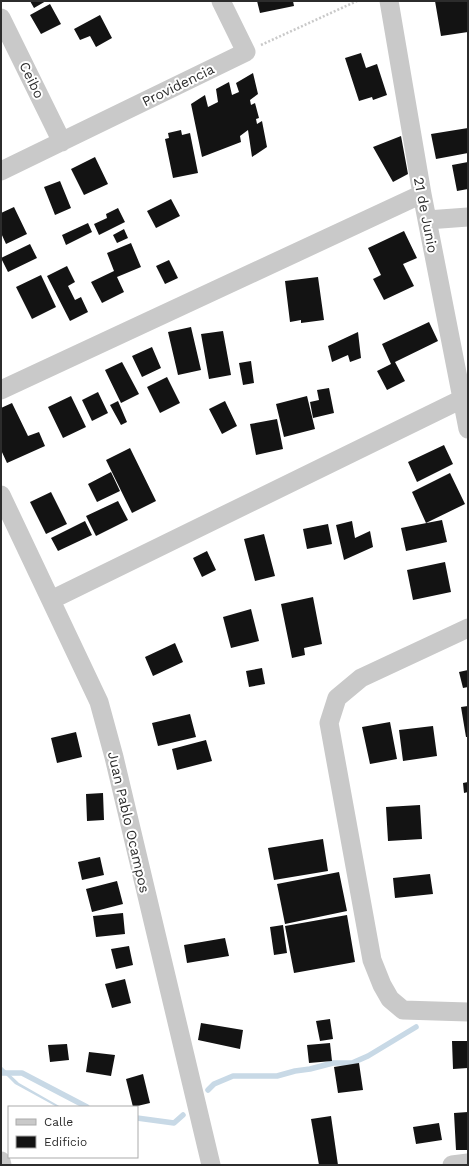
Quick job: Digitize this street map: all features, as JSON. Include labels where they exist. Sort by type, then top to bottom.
[{"type":"street","points":[[221,1],[246,52]]},
{"type":"street","name":"21 de Junio","points":[[389,1],[422,194],[468,429]]},
{"type":"street","name":"Ceibo","points":[[1,18],[62,142]]},
{"type":"street","name":"Providencia","points":[[1,171],[246,52]]},
{"type":"street","points":[[1,390],[422,194]]},
{"type":"street","points":[[427,220],[468,217]]},
{"type":"street","points":[[51,600],[462,399]]},
{"type":"street","name":"Juan Pablo Ocampos","points":[[1,495],[99,702],[114,757],[211,1165]]},
{"type":"street","points":[[468,628],[361,678],[338,698],[329,723],[372,960],[382,985],[390,999],[403,1010],[468,1012]]},
{"type":"street","points":[[1,1161],[2,1165]]},
{"type":"street","points":[[452,1165],[468,1163]]},
{"type":"path","points":[[246,52],[357,1]]},
{"type":"water","points":[[1,1066],[19,1083],[59,1106],[55,1106],[15,1084],[1,1070]]},
{"type":"building","points":[[30,1],[46,1],[34,8]]},
{"type":"building","points":[[257,1],[293,1],[294,6],[260,13]]},
{"type":"building","points":[[435,1],[468,1],[468,32],[441,36]]},
{"type":"building","points":[[50,4],[61,24],[41,34],[30,15]]},
{"type":"building","points":[[100,15],[112,38],[96,47],[90,36],[80,40],[74,29]]},
{"type":"building","points":[[361,53],[366,68],[377,64],[387,95],[373,100],[372,97],[359,101],[345,58]]},
{"type":"building","points":[[253,73],[258,94],[250,100],[251,105],[255,103],[259,118],[256,119],[257,124],[262,121],[267,147],[252,157],[248,130],[240,136],[241,142],[202,157],[191,104],[205,95],[208,107],[218,102],[216,89],[229,82],[232,95],[239,92],[236,83]]},
{"type":"building","points":[[468,128],[468,153],[436,159],[431,134]]},
{"type":"building","points":[[181,130],[182,135],[190,133],[198,173],[173,178],[165,139],[169,138],[168,133]]},
{"type":"building","points":[[401,136],[408,174],[393,182],[373,147]]},
{"type":"building","points":[[95,157],[108,184],[84,195],[71,169]]},
{"type":"building","points":[[468,162],[468,189],[457,191],[452,165]]},
{"type":"building","points":[[60,181],[71,208],[55,215],[44,187]]},
{"type":"building","points":[[171,199],[180,216],[156,228],[147,211]]},
{"type":"building","points":[[14,207],[27,234],[6,244],[1,233],[1,213]]},
{"type":"building","points":[[118,208],[125,222],[99,235],[94,224],[107,218],[106,214]]},
{"type":"building","points":[[88,223],[92,232],[66,245],[62,235]]},
{"type":"building","points":[[124,229],[128,238],[117,243],[113,235]]},
{"type":"building","points":[[404,231],[417,258],[403,264],[414,286],[384,300],[373,279],[381,275],[368,248]]},
{"type":"building","points":[[131,243],[141,267],[117,277],[124,292],[102,303],[91,282],[114,271],[107,253]]},
{"type":"building","points":[[30,244],[37,258],[8,272],[1,258]]},
{"type":"building","points":[[169,260],[178,278],[165,284],[156,266]]},
{"type":"building","points":[[67,266],[75,282],[68,286],[75,300],[81,297],[88,312],[70,321],[47,276]]},
{"type":"building","points":[[41,275],[56,307],[32,319],[16,287]]},
{"type":"building","points":[[318,277],[324,320],[301,323],[301,320],[290,322],[285,281]]},
{"type":"building","points":[[429,322],[438,341],[395,362],[405,381],[387,390],[377,371],[391,364],[382,344]]},
{"type":"building","points":[[191,327],[201,370],[178,375],[168,332]]},
{"type":"building","points":[[223,331],[231,375],[209,379],[201,334]]},
{"type":"building","points":[[358,332],[361,358],[350,362],[348,355],[332,362],[328,346]]},
{"type":"building","points":[[152,347],[161,368],[142,377],[132,356]]},
{"type":"building","points":[[251,361],[254,383],[243,385],[239,363]]},
{"type":"building","points":[[122,362],[139,394],[121,403],[105,370]]},
{"type":"building","points":[[167,377],[180,403],[160,413],[147,387]]},
{"type":"building","points":[[329,388],[334,413],[313,418],[310,402],[319,400],[317,390]]},
{"type":"building","points":[[98,392],[108,413],[92,421],[82,400]]},
{"type":"building","points":[[71,396],[86,427],[63,438],[48,407]]},
{"type":"building","points":[[307,396],[315,429],[284,437],[276,404]]},
{"type":"building","points":[[118,401],[127,422],[121,425],[110,405]]},
{"type":"building","points":[[225,401],[237,426],[222,434],[209,409]]},
{"type":"building","points":[[12,403],[28,436],[39,432],[45,446],[7,463],[1,450],[1,408]]},
{"type":"building","points":[[277,419],[283,449],[256,455],[250,424]]},
{"type":"building","points":[[444,445],[453,464],[417,482],[408,462]]},
{"type":"building","points":[[130,448],[156,501],[132,513],[106,460]]},
{"type":"building","points":[[111,472],[120,491],[97,502],[88,484]]},
{"type":"building","points":[[450,473],[465,504],[426,523],[412,492]]},
{"type":"building","points":[[51,492],[67,524],[46,534],[30,502]]},
{"type":"building","points":[[118,501],[128,520],[96,536],[86,516]]},
{"type":"building","points":[[442,520],[447,542],[406,551],[401,528]]},
{"type":"building","points":[[85,521],[92,535],[58,551],[51,538]]},
{"type":"building","points":[[352,521],[355,538],[370,531],[373,547],[344,560],[336,525]]},
{"type":"building","points":[[328,524],[332,544],[307,549],[303,529]]},
{"type":"building","points":[[264,534],[275,576],[255,581],[244,539]]},
{"type":"building","points":[[207,551],[216,570],[202,577],[193,558]]},
{"type":"building","points":[[445,562],[451,592],[413,600],[407,570]]},
{"type":"building","points":[[313,597],[322,644],[304,648],[305,655],[292,658],[281,604]]},
{"type":"building","points":[[251,609],[259,641],[231,648],[223,617]]},
{"type":"building","points":[[175,643],[183,662],[153,676],[145,657]]},
{"type":"building","points":[[262,668],[265,684],[249,687],[246,671]]},
{"type":"building","points":[[468,670],[468,687],[463,688],[459,672]]},
{"type":"building","points":[[468,706],[468,737],[466,737],[461,707]]},
{"type":"building","points":[[190,714],[196,737],[158,746],[152,723]]},
{"type":"building","points":[[390,722],[397,759],[370,764],[362,727]]},
{"type":"building","points":[[433,726],[437,756],[403,761],[399,730]]},
{"type":"building","points":[[76,732],[82,757],[57,763],[51,738]]},
{"type":"building","points":[[206,740],[212,761],[177,770],[172,749]]},
{"type":"building","points":[[468,782],[468,792],[464,793],[463,783]]},
{"type":"building","points":[[103,793],[104,820],[87,821],[86,794]]},
{"type":"building","points":[[420,805],[422,839],[388,841],[386,807]]},
{"type":"building","points":[[323,839],[328,871],[274,880],[268,848]]},
{"type":"building","points":[[100,857],[104,875],[82,880],[78,862]]},
{"type":"building","points":[[339,872],[347,911],[285,924],[277,884]]},
{"type":"building","points":[[430,874],[433,894],[395,898],[393,878]]},
{"type":"building","points":[[117,881],[123,904],[92,912],[86,889]]},
{"type":"building","points":[[123,913],[125,934],[96,937],[93,916]]},
{"type":"building","points":[[347,915],[355,962],[294,973],[285,926]]},
{"type":"building","points":[[283,925],[287,953],[274,955],[270,927]]},
{"type":"building","points":[[225,938],[229,956],[187,963],[184,945]]},
{"type":"building","points":[[129,946],[133,965],[116,969],[111,949]]},
{"type":"building","points":[[125,979],[131,1003],[112,1008],[105,984]]},
{"type":"building","points":[[330,1019],[333,1039],[320,1041],[316,1021]]},
{"type":"building","points":[[201,1023],[243,1030],[240,1049],[198,1040]]},
{"type":"building","points":[[452,1041],[468,1041],[468,1068],[453,1069]]},
{"type":"building","points":[[330,1043],[332,1061],[309,1063],[307,1045]]},
{"type":"building","points":[[67,1044],[69,1060],[50,1062],[48,1045]]},
{"type":"building","points":[[89,1052],[115,1055],[111,1076],[86,1072]]},
{"type":"building","points":[[359,1063],[363,1090],[338,1093],[334,1067]]},
{"type":"building","points":[[143,1074],[150,1103],[133,1106],[126,1079]]},
{"type":"building","points":[[468,1112],[468,1150],[456,1150],[454,1113]]},
{"type":"building","points":[[331,1116],[338,1165],[319,1165],[311,1119]]},
{"type":"building","points":[[439,1123],[442,1140],[416,1144],[413,1127]]},
{"type":"waterway","points":[[208,1090],[214,1084],[233,1076],[277,1076],[333,1063],[352,1063],[368,1056],[416,1027]]},
{"type":"waterway","points":[[1,1073],[22,1073],[85,1106]]},
{"type":"waterway","points":[[138,1118],[174,1123],[183,1115]]}]
